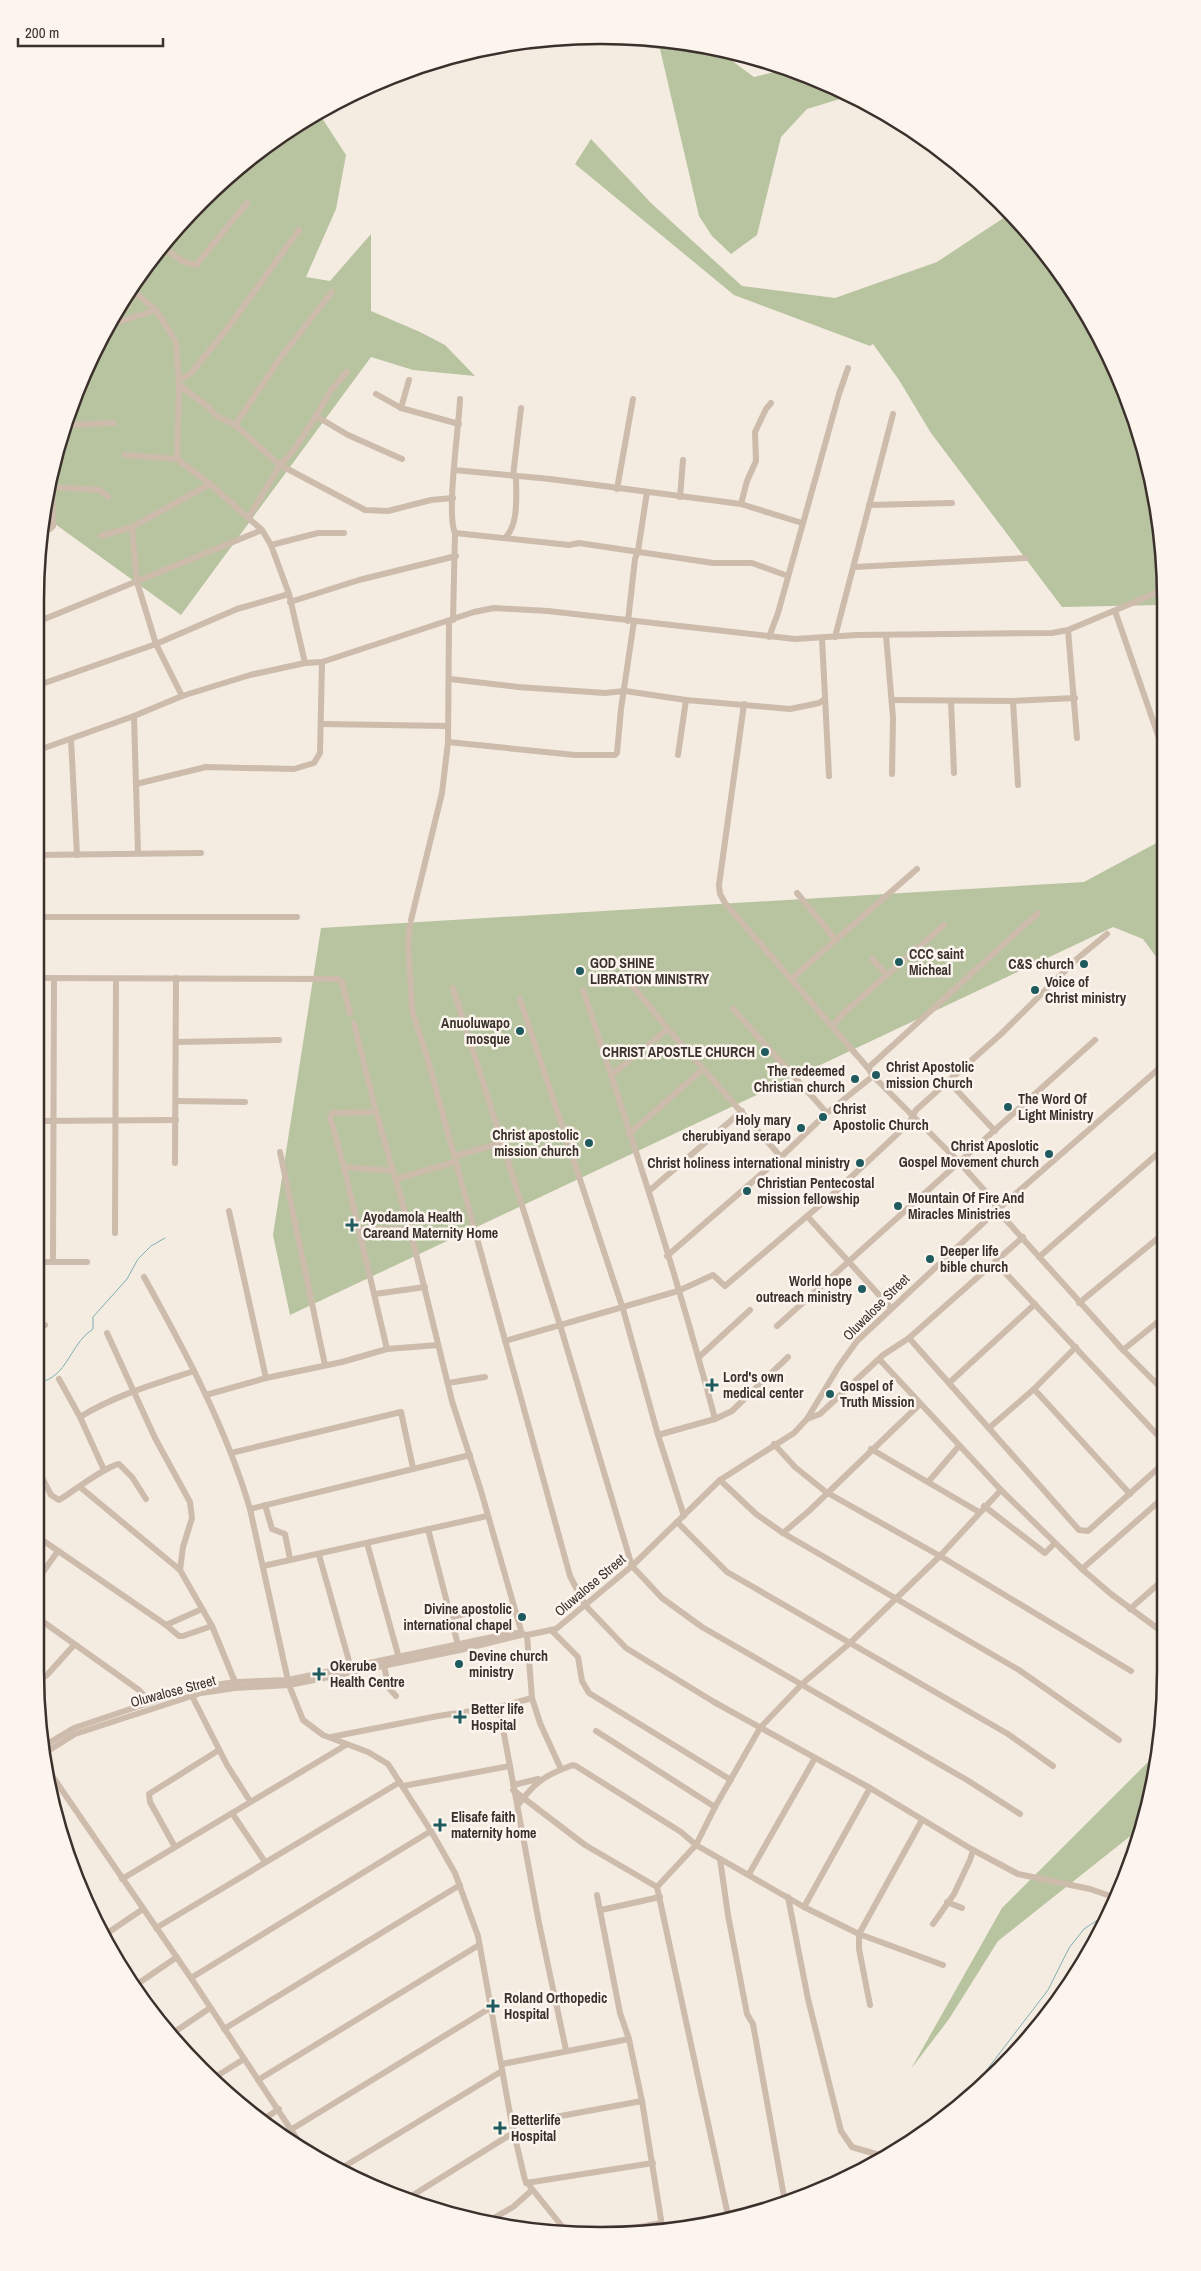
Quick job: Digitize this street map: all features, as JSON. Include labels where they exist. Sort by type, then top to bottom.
[{"type":"street","points":[[168,251],[184,262],[196,265],[247,202]]},
{"type":"street","points":[[179,383],[192,372],[227,330],[299,230]]},
{"type":"street","points":[[235,425],[281,357],[332,292]]},
{"type":"street","points":[[136,294],[156,310],[176,342],[179,383],[177,459]]},
{"type":"street","points":[[118,322],[156,310]]},
{"type":"street","points":[[769,637],[848,368]]},
{"type":"street","points":[[249,517],[280,465],[293,451],[316,416],[330,390],[347,372]]},
{"type":"street","points":[[401,408],[409,380]]},
{"type":"street","points":[[179,383],[217,416],[235,425],[280,465],[365,510],[388,511],[430,500],[453,498]]},
{"type":"street","points":[[376,394],[401,408],[459,424]]},
{"type":"street","points":[[617,489],[633,398]]},
{"type":"street","points":[[460,400],[452,523],[456,533],[456,556],[451,621],[448,742],[442,793],[408,943],[412,1010],[427,1057],[570,1576],[585,1605],[626,1648],[760,1728],[870,1788],[973,1850],[1018,1874],[1090,1889],[1110,1896]]},
{"type":"street","points":[[741,504],[747,481],[756,461],[754,432],[771,403]]},
{"type":"street","points":[[506,537],[511,529],[514,513],[514,476],[521,408]]},
{"type":"street","points":[[836,637],[893,414]]},
{"type":"street","points":[[316,416],[348,435],[402,459]]},
{"type":"street","points":[[72,425],[114,423]]},
{"type":"street","points":[[125,455],[177,459],[210,484],[262,530],[272,545],[289,594],[305,663]]},
{"type":"street","points":[[680,497],[683,460]]},
{"type":"street","points":[[454,470],[741,504],[802,523]]},
{"type":"street","points":[[101,536],[132,526],[210,484]]},
{"type":"street","points":[[55,487],[100,490],[108,497]]},
{"type":"street","points":[[448,742],[612,757],[617,753],[621,709],[625,691],[634,559],[638,551],[647,492]]},
{"type":"street","points":[[869,505],[952,503]]},
{"type":"street","points":[[49,529],[52,526],[52,506]]},
{"type":"street","points":[[132,526],[137,582],[156,644],[182,696]]},
{"type":"street","points":[[44,619],[262,530]]},
{"type":"street","points":[[272,545],[318,533],[344,533]]},
{"type":"street","points":[[456,533],[569,545],[579,543],[713,563],[752,563],[788,576]]},
{"type":"street","points":[[290,602],[359,580],[456,556]]},
{"type":"street","points":[[854,567],[1026,558]]},
{"type":"street","points":[[44,748],[134,716],[182,696],[250,676],[305,663],[322,662],[474,612],[494,608],[548,611],[769,637],[822,638],[886,635],[1052,633],[1068,630],[1157,593]]},
{"type":"street","points":[[44,683],[156,644],[237,609],[289,594]]},
{"type":"street","points":[[1114,611],[1157,732]]},
{"type":"street","points":[[1068,630],[1075,698],[1076,738]]},
{"type":"street","points":[[886,635],[887,664],[892,700],[892,774]]},
{"type":"street","points":[[822,638],[829,776]]},
{"type":"street","points":[[136,784],[206,767],[294,770],[307,767],[318,760],[322,724],[322,662]]},
{"type":"street","points":[[450,679],[605,693],[625,691],[686,700],[790,709],[825,699]]},
{"type":"street","points":[[892,700],[1013,701],[1075,698]]},
{"type":"street","points":[[678,755],[686,700]]},
{"type":"street","points":[[951,701],[954,773]]},
{"type":"street","points":[[1013,701],[1018,785]]},
{"type":"street","points":[[744,704],[719,885],[720,894],[736,917],[791,978],[873,1076],[959,1162],[994,1200],[997,1210],[1122,1350],[1157,1384]]},
{"type":"street","points":[[134,716],[138,853]]},
{"type":"street","points":[[322,724],[448,726]]},
{"type":"street","points":[[71,739],[77,855]]},
{"type":"street","points":[[44,855],[201,853]]},
{"type":"street","points":[[791,978],[917,869]]},
{"type":"street","points":[[797,894],[836,940]]},
{"type":"street","points":[[868,1068],[1038,913]]},
{"type":"street","points":[[44,917],[297,917]]},
{"type":"street","points":[[832,1026],[944,925]]},
{"type":"street","points":[[505,1341],[622,1309],[678,1291],[713,1274],[726,1286],[807,1216],[909,1123],[916,1110],[1005,1031],[1078,958],[1107,934]]},
{"type":"street","points":[[872,959],[887,976]]},
{"type":"street","points":[[44,978],[337,979],[342,982],[350,1013]]},
{"type":"street","points":[[53,1262],[54,978]]},
{"type":"street","points":[[175,1162],[176,978]]},
{"type":"street","points":[[116,979],[114,1042],[117,1121],[116,1233]]},
{"type":"street","points":[[627,979],[668,1029],[781,1157]]},
{"type":"street","points":[[453,988],[560,1325],[632,1566],[662,1598],[702,1627],[967,1780],[1020,1814]]},
{"type":"street","points":[[583,990],[649,1191],[667,1256],[699,1357],[715,1419]]},
{"type":"street","points":[[520,999],[622,1309],[658,1435],[684,1516]]},
{"type":"street","points":[[733,1009],[826,1113]]},
{"type":"street","points":[[354,1023],[376,1112],[410,1228],[448,1384],[525,1635],[532,1698],[540,1723],[561,1769]]},
{"type":"street","points":[[611,1075],[668,1029]]},
{"type":"street","points":[[177,1042],[279,1040]]},
{"type":"street","points":[[777,1326],[1095,1040]]},
{"type":"street","points":[[629,1134],[703,1069]]},
{"type":"street","name":"Oluwalose Street","points":[[50,1750],[76,1734],[192,1696],[235,1688],[288,1682],[460,1650],[556,1629],[632,1566],[720,1480],[794,1433],[807,1419],[848,1353],[891,1308],[997,1210],[1157,1070]]},
{"type":"street","points":[[667,1256],[781,1157],[826,1113],[873,1076]]},
{"type":"street","points":[[948,1080],[995,1131]]},
{"type":"street","points":[[176,1102],[245,1102]]},
{"type":"street","points":[[649,1191],[742,1111]]},
{"type":"street","points":[[376,1112],[330,1114],[387,1348]]},
{"type":"street","points":[[44,1121],[176,1120]]},
{"type":"street","points":[[396,1179],[502,1142]]},
{"type":"street","points":[[280,1152],[325,1365]]},
{"type":"street","points":[[1039,1256],[1157,1154]]},
{"type":"street","points":[[344,1168],[393,1171]]},
{"type":"street","points":[[229,1212],[266,1378]]},
{"type":"street","points":[[807,1216],[891,1308]]},
{"type":"street","points":[[359,1229],[410,1228]]},
{"type":"street","points":[[807,1419],[820,1414],[890,1350],[909,1338],[1023,1237]]},
{"type":"street","points":[[1080,1303],[1157,1239]]},
{"type":"street","points":[[44,1262],[87,1262]]},
{"type":"street","points":[[995,1262],[1157,1434]]},
{"type":"street","points":[[144,1277],[206,1395],[230,1453],[250,1509],[288,1682],[303,1720],[316,1731],[329,1738],[381,1759],[388,1764],[447,1856],[460,1885],[479,1945],[513,2133],[526,2183],[561,2226]]},
{"type":"street","points":[[375,1294],[425,1287]]},
{"type":"street","points":[[950,1383],[1035,1304]]},
{"type":"street","points":[[699,1357],[750,1310]]},
{"type":"street","points":[[1122,1350],[1157,1322]]},
{"type":"street","points":[[107,1333],[155,1438],[190,1502],[192,1518],[183,1547],[180,1570]]},
{"type":"street","points":[[909,1338],[1079,1530],[1088,1531],[1157,1469]]},
{"type":"street","points":[[206,1395],[387,1348],[438,1345]]},
{"type":"street","points":[[989,1428],[1034,1389],[1076,1347]]},
{"type":"street","points":[[658,1435],[715,1419],[732,1411],[788,1356]]},
{"type":"street","points":[[880,1360],[959,1446],[1054,1544],[1130,1609],[1157,1628]]},
{"type":"street","points":[[80,1417],[106,1401],[133,1390],[194,1371]]},
{"type":"street","points":[[448,1384],[485,1377]]},
{"type":"street","points":[[58,1379],[80,1417],[104,1470]]},
{"type":"street","points":[[1034,1389],[1130,1494]]},
{"type":"street","points":[[783,1533],[810,1510],[826,1492],[920,1404]]},
{"type":"street","points":[[230,1453],[401,1412],[413,1468]]},
{"type":"street","points":[[774,1444],[795,1467],[826,1492],[940,1556],[1132,1671]]},
{"type":"street","points":[[929,1481],[959,1446]]},
{"type":"street","points":[[871,1449],[982,1509],[1045,1553],[1054,1544]]},
{"type":"street","points":[[250,1509],[470,1455]]},
{"type":"street","points":[[44,1481],[51,1495],[57,1499],[116,1464],[120,1465],[132,1478],[146,1499]]},
{"type":"street","points":[[720,1480],[756,1514],[783,1533],[1019,1670],[1119,1740]]},
{"type":"street","points":[[80,1487],[180,1570],[212,1626],[234,1682]]},
{"type":"street","points":[[657,1887],[696,1845],[715,1806],[760,1728],[802,1684],[850,1643],[940,1556],[1001,1490]]},
{"type":"street","points":[[1082,1569],[1157,1503]]},
{"type":"street","points":[[265,1505],[272,1529],[285,1534],[290,1559]]},
{"type":"street","points":[[263,1566],[487,1516]]},
{"type":"street","points":[[677,1522],[727,1572],[1008,1734],[1053,1766]]},
{"type":"street","points":[[428,1529],[458,1645]]},
{"type":"street","points":[[44,1541],[181,1636],[212,1626]]},
{"type":"street","points":[[368,1543],[399,1658]]},
{"type":"street","points":[[44,1570],[58,1551]]},
{"type":"street","points":[[319,1554],[351,1668]]},
{"type":"street","points":[[1130,1609],[1157,1585]]},
{"type":"street","points":[[451,1617],[491,1608]]},
{"type":"street","points":[[166,1625],[202,1609]]},
{"type":"street","points":[[44,1623],[139,1690],[150,1702]]},
{"type":"street","points":[[551,1630],[578,1657],[582,1681],[589,1693],[731,1780]]},
{"type":"street","name":"Oluwalose Street","points":[[49,1743],[74,1728],[190,1689],[234,1682],[288,1682],[351,1668],[384,1664],[399,1658],[515,1633],[525,1635]]},
{"type":"street","points":[[44,1677],[74,1645]]},
{"type":"street","points":[[384,1664],[389,1688],[396,1696]]},
{"type":"street","points":[[192,1696],[219,1750],[250,1802]]},
{"type":"street","points":[[329,1738],[438,1716],[499,1708],[532,1698]]},
{"type":"street","points":[[499,1708],[539,1924],[566,2050]]},
{"type":"street","points":[[596,1730],[715,1806]]},
{"type":"street","points":[[122,1879],[346,1745]]},
{"type":"street","points":[[175,1847],[150,1802],[149,1794],[219,1750]]},
{"type":"street","points":[[749,1874],[815,1758]]},
{"type":"street","points":[[513,1787],[542,1778],[573,1764],[681,1832],[696,1845],[804,1907],[859,1934],[943,1965]]},
{"type":"street","points":[[156,1928],[265,1862],[402,1784],[510,1766]]},
{"type":"street","points":[[518,1805],[542,1778]]},
{"type":"street","points":[[54,1779],[177,1957],[296,2137]]},
{"type":"street","points":[[513,1787],[523,1798],[585,1845],[657,1887],[727,2212]]},
{"type":"street","points":[[804,1907],[870,1788]]},
{"type":"street","points":[[232,1813],[265,1862]]},
{"type":"street","points":[[870,2005],[859,1949],[859,1934],[922,1820]]},
{"type":"street","points":[[191,1978],[431,1831]]},
{"type":"street","points":[[933,1924],[954,1894],[966,1870],[973,1850]]},
{"type":"street","points":[[720,1859],[728,1914],[747,2014],[753,2024],[784,2196]]},
{"type":"street","points":[[224,2029],[460,1885]]},
{"type":"street","points":[[597,1895],[620,2013],[629,2039],[642,2101],[661,2223],[656,2224]]},
{"type":"street","points":[[601,1910],[660,1897]]},
{"type":"street","points":[[788,1897],[808,1999],[841,2132],[852,2146],[876,2155]]},
{"type":"street","points":[[947,1902],[962,1908]]},
{"type":"street","points":[[109,1932],[143,1909]]},
{"type":"street","points":[[258,2080],[479,1945]]},
{"type":"street","points":[[140,1982],[177,1957]]},
{"type":"street","points":[[176,2031],[210,2008]]},
{"type":"street","points":[[292,2129],[490,2008]]},
{"type":"street","points":[[502,2064],[629,2039]]},
{"type":"street","points":[[218,2075],[244,2059]]},
{"type":"street","points":[[346,2166],[502,2071]]},
{"type":"street","points":[[512,2126],[642,2101]]},
{"type":"street","points":[[268,2116],[279,2109]]},
{"type":"street","points":[[413,2195],[513,2133]]},
{"type":"street","points":[[526,2183],[653,2163]]},
{"type":"street","points":[[495,2217],[532,2191]]},
{"type":"green space","points":[[624,45],[709,54],[730,59],[754,77],[775,72],[842,98],[807,109],[781,137],[757,235],[731,254],[712,236],[699,216],[660,49]]},
{"type":"green space","points":[[322,118],[346,155],[336,209],[306,277],[330,281],[371,234],[371,311],[445,345],[475,376],[413,370],[371,357],[181,615],[50,520],[54,492],[63,456],[86,387],[101,354],[118,322],[159,262],[182,233],[233,182],[291,138]]},
{"type":"green space","points":[[591,139],[651,203],[742,286],[835,298],[937,262],[1004,218],[1019,233],[1063,291],[1083,322],[1115,387],[1128,422],[1147,492],[1156,564],[1157,605],[1062,607],[931,433],[899,380],[873,344],[870,346],[734,295],[575,164]]},
{"type":"green space","points":[[1157,843],[1157,958],[1143,939],[1113,927],[290,1315],[273,1235],[321,928],[1084,882]]},
{"type":"green space","points":[[1150,1760],[1147,1779],[1132,1835],[998,1941],[949,2019],[911,2069],[1002,1908]]},
{"type":"waterway","points":[[44,1381],[51,1378],[62,1368],[86,1334],[93,1329],[93,1317],[127,1279],[138,1259],[151,1246],[165,1238]]},
{"type":"waterway","points":[[984,2074],[1048,1990],[1069,1948],[1084,1929],[1099,1919]]},
{"type":"place","name":"CCC saint Micheal","points":[[899,962]]},
{"type":"place","name":"C&S church","points":[[1084,964]]},
{"type":"place","name":"GOD SHINE LIBRATION MINISTRY","points":[[580,971]]},
{"type":"place","name":"Voice of Christ ministry","points":[[1035,990]]},
{"type":"place","name":"Anuoluwapo mosque","points":[[520,1031]]},
{"type":"place","name":"CHRIST APOSTLE CHURCH","points":[[765,1052]]},
{"type":"place","name":"Christ Apostolic mission Church","points":[[876,1075]]},
{"type":"place","name":"The redeemed Christian church","points":[[855,1079]]},
{"type":"place","name":"The Word Of Light Ministry","points":[[1008,1107]]},
{"type":"place","name":"Christ Apostolic Church","points":[[823,1117]]},
{"type":"place","name":"Holy mary cherubiyand serapo","points":[[801,1128]]},
{"type":"place","name":"Christ apostolic mission church","points":[[589,1143]]},
{"type":"place","name":"Christ Aposlotic Gospel Movement church","points":[[1049,1154]]},
{"type":"place","name":"Christ holiness international ministry","points":[[860,1163]]},
{"type":"place","name":"Christian Pentecostal mission fellowship","points":[[747,1191]]},
{"type":"place","name":"Mountain Of Fire And Miracles Ministries","points":[[898,1206]]},
{"type":"place","name":"Ayodamola Health Careand Maternity Home","points":[[352,1225]]},
{"type":"place","name":"Deeper life bible church","points":[[930,1259]]},
{"type":"place","name":"World hope outreach ministry","points":[[862,1289]]},
{"type":"place","name":"Lord's own medical center","points":[[712,1385]]},
{"type":"place","name":"Gospel of Truth Mission","points":[[830,1394]]},
{"type":"place","name":"Divine apostolic international chapel","points":[[522,1617]]},
{"type":"place","name":"Devine church ministry","points":[[459,1664]]},
{"type":"place","name":"Okerube Health Centre","points":[[319,1674]]},
{"type":"place","name":"Better life Hospital","points":[[460,1717]]},
{"type":"place","name":"Elisafe faith maternity home","points":[[440,1825]]},
{"type":"place","name":"Roland Orthopedic Hospital","points":[[493,2006]]},
{"type":"place","name":"Betterlife Hospital","points":[[500,2128]]}]
